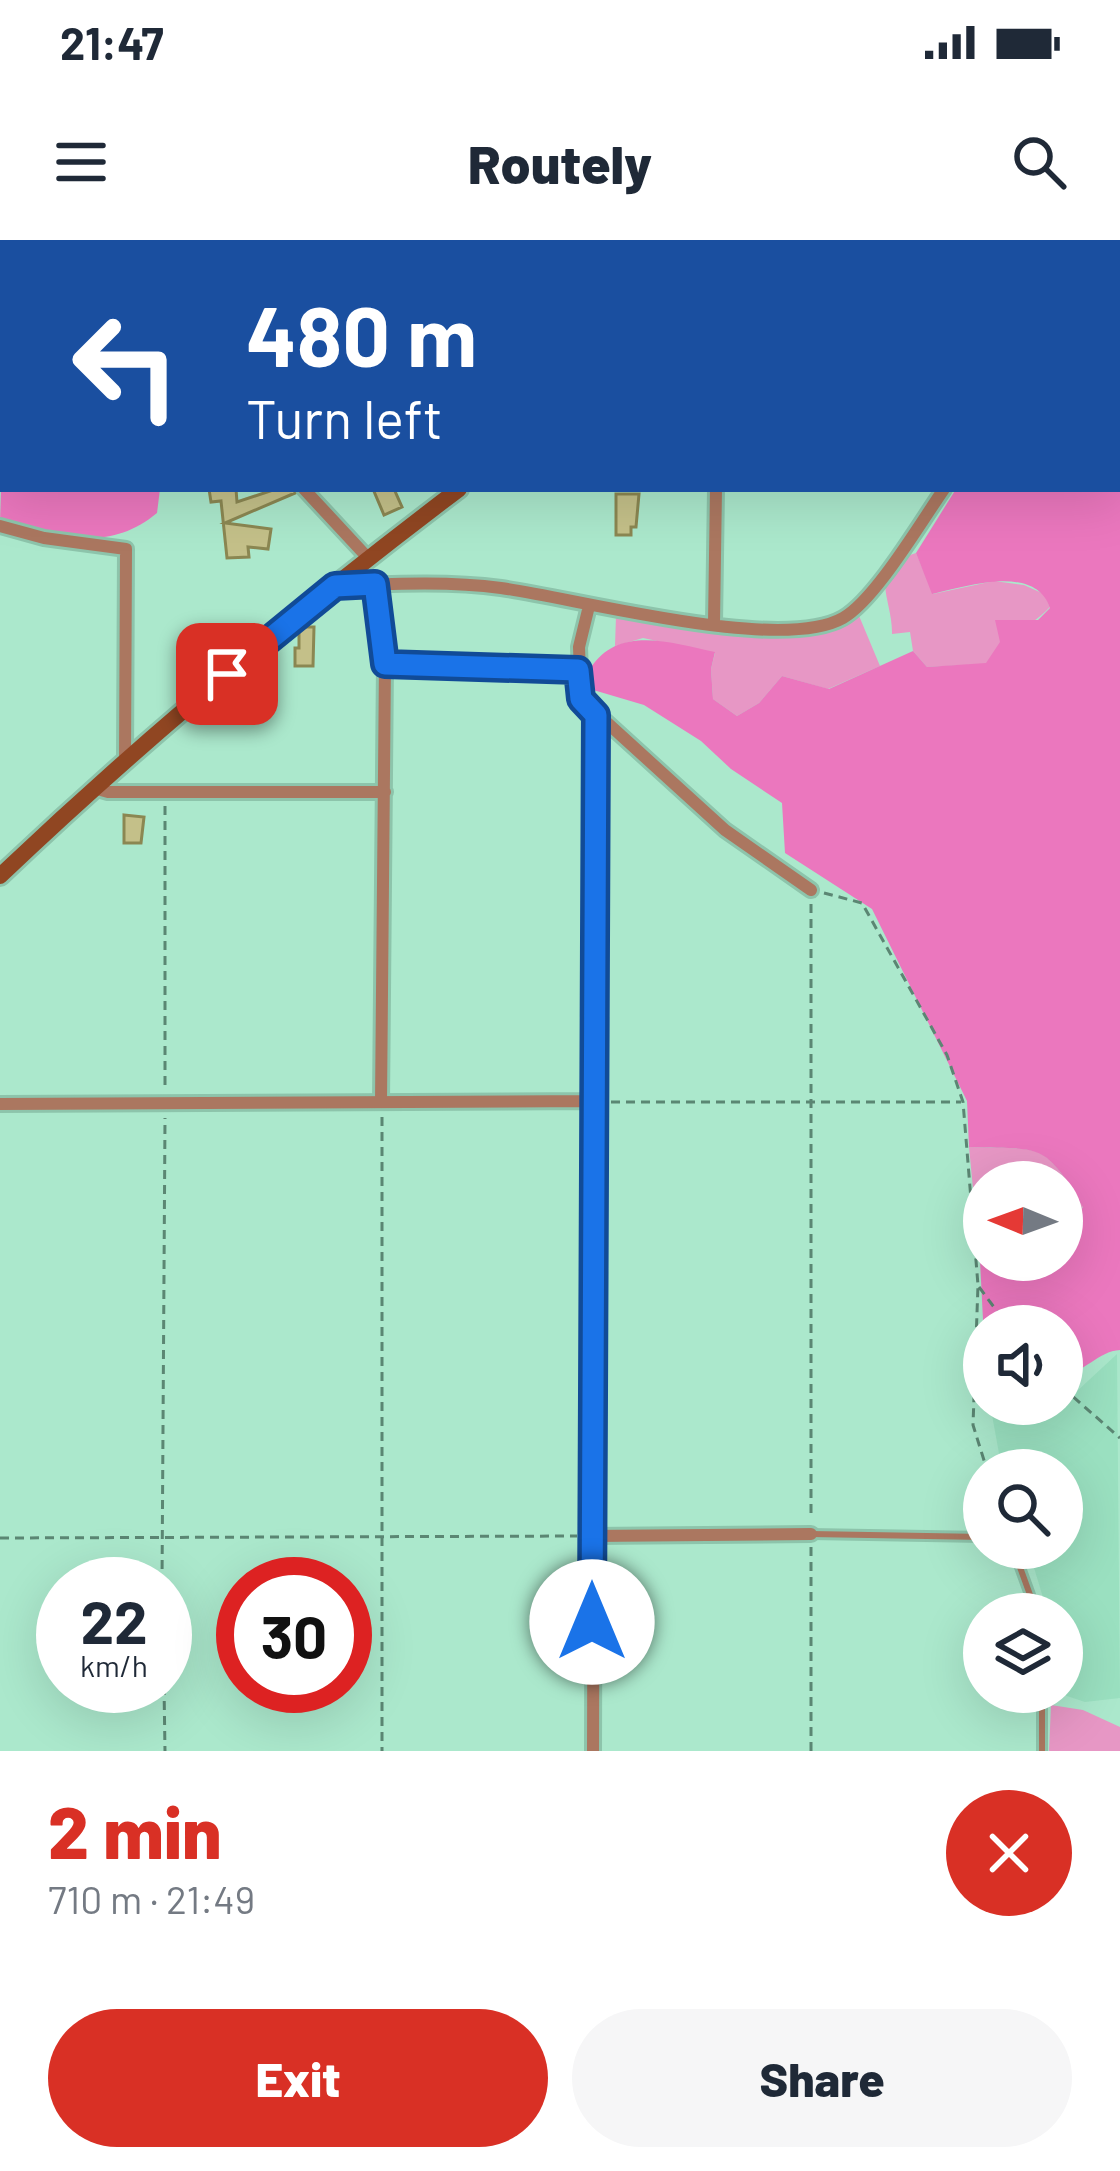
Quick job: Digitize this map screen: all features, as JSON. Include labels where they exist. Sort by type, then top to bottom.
[{"type":"main road","points":[[0,876],[124,760],[455,492]]},
{"type":"street","points":[[307,492],[368,558]]},
{"type":"street","points":[[714,623],[716,492]]},
{"type":"street","points":[[335,586],[499,588],[743,628],[803,629],[847,616],[872,590],[942,492]]},
{"type":"street","points":[[0,526],[44,538],[126,549],[124,760]]},
{"type":"street","points":[[375,584],[385,664],[382,1102]]},
{"type":"street","points":[[589,606],[578,670],[581,699],[725,830],[811,890]]},
{"type":"street","points":[[385,664],[578,670]]},
{"type":"street","points":[[592,1751],[596,715]]},
{"type":"street","points":[[94,788],[108,792],[385,792]]},
{"type":"street","points":[[0,1104],[593,1102]]},
{"type":"street","points":[[591,1536],[811,1534]]},
{"type":"lane","points":[[811,1534],[963,1537]]},
{"type":"lane","points":[[1042,1713],[1042,1751]]},
{"type":"path","points":[[161,1557],[165,792]]},
{"type":"path","points":[[811,1751],[811,890],[862,902],[947,1055],[963,1102],[978,1285],[973,1425],[980,1449]]},
{"type":"path","points":[[382,1102],[382,1751]]},
{"type":"path","points":[[593,1102],[963,1102]]},
{"type":"path","points":[[978,1285],[993,1305]]},
{"type":"path","points":[[1083,1405],[1120,1438]]},
{"type":"path","points":[[0,1538],[591,1536]]},
{"type":"path","points":[[164,1713],[165,1751]]},
{"type":"shaded area","points":[[1,492],[160,492],[157,513],[120,534],[62,536],[0,522]]},
{"type":"shaded area","points":[[954,492],[1120,492],[1120,1350],[1083,1367],[1083,1305],[982,1305],[981,1281],[1083,1281],[1083,1161],[1051,1161],[1012,1148],[969,1147],[967,1101],[872,909],[785,853],[782,803],[731,769],[701,741],[644,705],[590,689],[590,669],[615,646],[631,641],[664,642],[715,652],[713,699],[737,716],[759,703],[782,676],[829,689],[913,651],[927,667],[986,663],[1000,642],[995,620],[1038,620],[1050,608],[1042,594],[1015,582],[980,583],[932,594],[916,553]]},
{"type":"shaded area","points":[[916,553],[933,594],[994,581],[1024,585],[1044,594],[1050,607],[986,664],[927,667],[913,651],[910,632],[892,634],[885,586],[891,567]]},
{"type":"shaded area","points":[[857,611],[880,666],[828,689],[782,676],[759,703],[737,716],[713,699],[715,653],[643,638],[615,646],[616,616],[776,635],[836,625]]},
{"type":"shaded area","points":[[969,1147],[1027,1150],[1051,1161],[970,1161]]},
{"type":"shaded area","points":[[1117,1354],[1120,1698],[1085,1702],[1083,1593],[1042,1593],[1034,1569],[1083,1569],[1083,1449],[998,1449],[994,1425],[1083,1425],[1083,1386]]},
{"type":"shaded area","points":[[1083,1710],[1120,1727],[1120,1751],[1049,1751],[1051,1713]]},
{"type":"building","points":[[209,492],[236,492],[237,502],[267,492],[295,493],[225,523],[271,529],[268,549],[248,547],[249,557],[227,558],[221,501],[211,502]]},
{"type":"building","points":[[374,492],[395,492],[402,507],[384,515]]},
{"type":"building","points":[[616,494],[639,494],[631,535],[616,535]]},
{"type":"building","points":[[314,627],[313,666],[295,666],[299,630]]},
{"type":"building","points":[[124,815],[144,817],[141,843],[124,843]]},
{"type":"route","points":[[227,674],[335,586],[375,584],[385,664],[578,670],[581,699],[596,715],[592,1622]]}]
